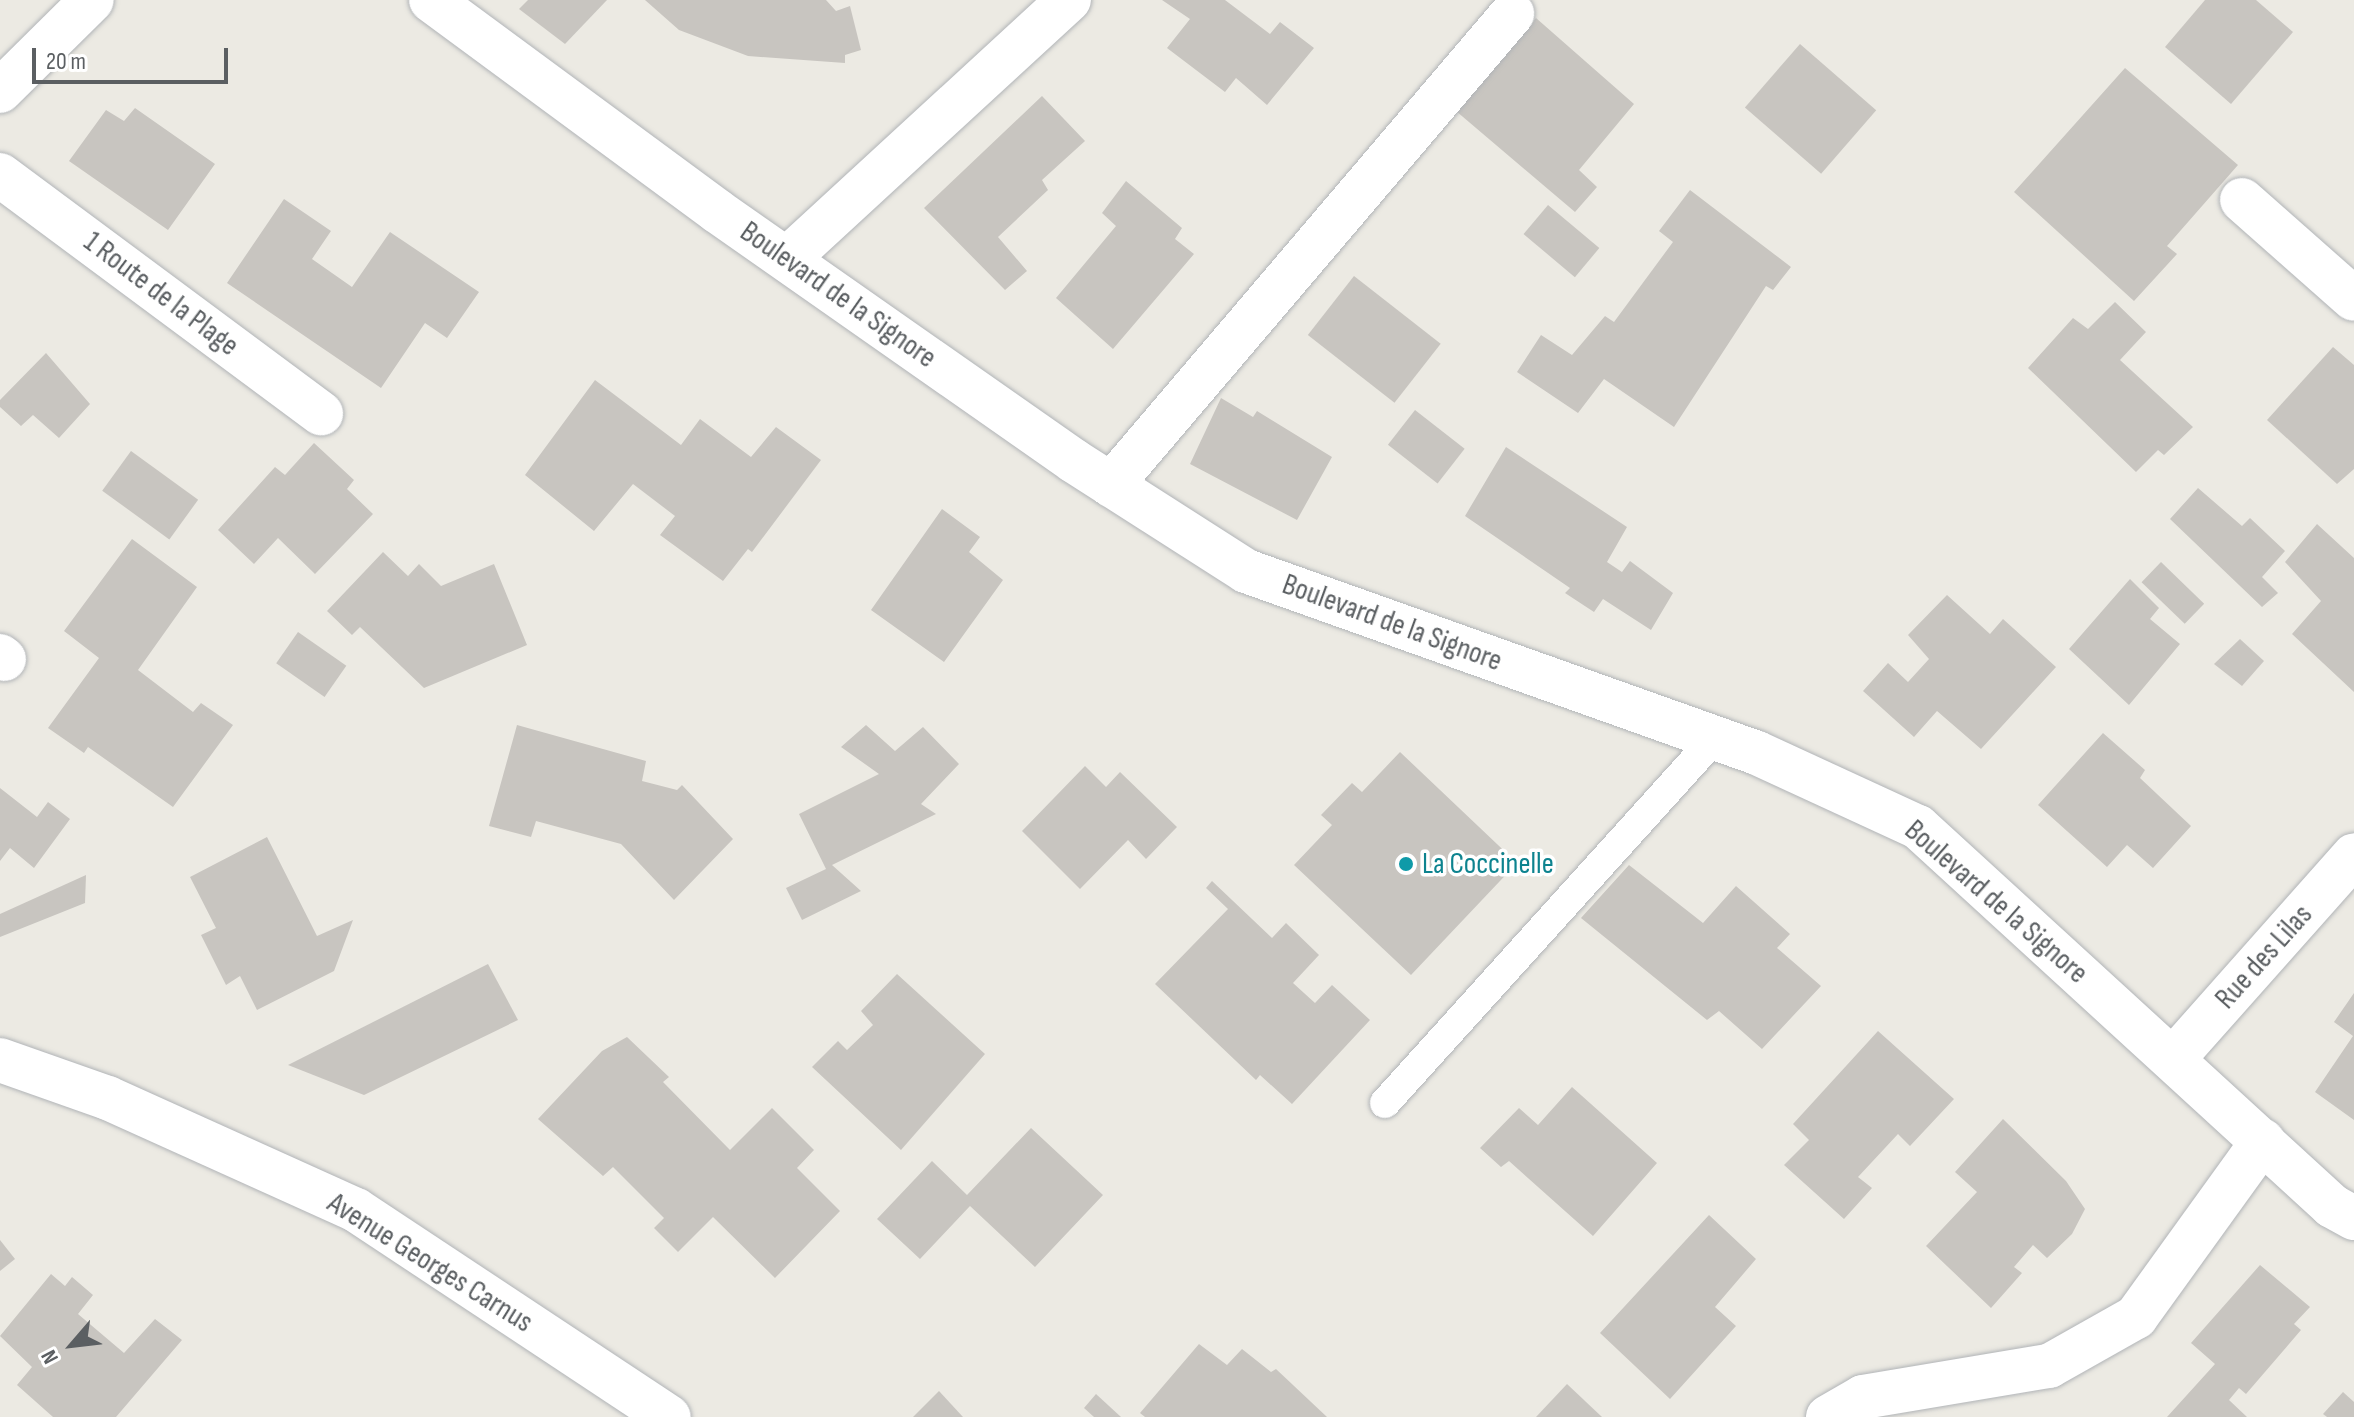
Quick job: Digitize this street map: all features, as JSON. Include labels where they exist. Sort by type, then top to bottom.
[{"type":"street","points":[[0,91],[92,0]]},
{"type":"street","name":"Boulevard de la Signore","points":[[431,0],[787,259],[1111,485],[1246,571],[1715,738],[1918,827],[2174,1058],[2332,1206],[2354,1218]]},
{"type":"street","points":[[787,259],[1069,0]]},
{"type":"street","points":[[1111,485],[1512,14]]},
{"type":"street","name":"1 Route de la Plage","points":[[0,175],[321,413]]},
{"type":"street","points":[[2242,200],[2354,299]]},
{"type":"street","name":"Rue des Lilas","points":[[2174,1058],[2354,855]]},
{"type":"street","name":"Avenue Georges Carnus","points":[[0,1060],[108,1098],[356,1210],[669,1417]]},
{"type":"street","points":[[1828,1417],[1863,1397],[2049,1366],[2136,1317],[2263,1141]]},
{"type":"lane","points":[[1385,1103],[1715,738]]},
{"type":"building","points":[[528,0],[607,0],[565,44],[519,9]]},
{"type":"building","points":[[645,0],[826,0],[836,11],[850,6],[861,50],[845,55],[845,63],[748,56],[679,30]]},
{"type":"building","points":[[1162,0],[1225,0],[1270,34],[1280,22],[1314,48],[1267,105],[1236,78],[1225,92],[1167,48],[1190,19]]},
{"type":"building","points":[[2205,0],[2256,0],[2293,32],[2231,104],[2165,47]]},
{"type":"building","points":[[1536,18],[1634,104],[1579,170],[1597,187],[1575,212],[1456,111]]},
{"type":"building","points":[[1800,44],[1876,110],[1821,174],[1745,107]]},
{"type":"building","points":[[2125,68],[2238,165],[2167,246],[2177,254],[2134,301],[2014,192]]},
{"type":"building","points":[[1042,96],[1085,141],[1042,180],[1048,190],[998,237],[1027,271],[1005,290],[924,208]]},
{"type":"building","points":[[135,108],[215,164],[168,230],[69,161],[106,110],[124,121]]},
{"type":"building","points":[[1126,181],[1182,228],[1175,239],[1194,254],[1113,349],[1056,298],[1116,226],[1102,213]]},
{"type":"building","points":[[1690,190],[1791,267],[1773,290],[1766,286],[1674,427],[1604,379],[1578,413],[1517,372],[1541,335],[1572,355],[1605,316],[1614,322],[1673,242],[1659,231]]},
{"type":"building","points":[[284,199],[331,231],[312,259],[352,287],[390,232],[479,292],[447,338],[425,323],[381,388],[227,283]]},
{"type":"building","points":[[1548,205],[1599,248],[1575,277],[1524,234]]},
{"type":"building","points":[[1354,276],[1441,344],[1395,403],[1308,335]]},
{"type":"building","points":[[2115,302],[2146,332],[2120,360],[2193,427],[2164,455],[2158,450],[2136,472],[2028,368],[2073,318],[2088,329]]},
{"type":"building","points":[[2333,347],[2354,365],[2354,469],[2337,484],[2267,420]]},
{"type":"building","points":[[46,353],[90,404],[59,438],[33,415],[21,426],[0,407],[0,400]]},
{"type":"building","points":[[595,380],[681,445],[700,419],[751,457],[776,427],[821,460],[752,552],[748,549],[723,581],[660,535],[675,516],[633,484],[594,531],[525,475]]},
{"type":"building","points":[[1221,398],[1253,417],[1257,411],[1332,457],[1297,520],[1190,464]]},
{"type":"building","points":[[1415,410],[1465,449],[1438,483],[1388,445]]},
{"type":"building","points":[[314,443],[354,480],[347,489],[373,514],[315,574],[278,538],[254,564],[218,530],[275,467],[285,475]]},
{"type":"building","points":[[1506,447],[1627,527],[1607,562],[1622,572],[1630,561],[1673,593],[1651,630],[1603,599],[1594,612],[1565,593],[1570,588],[1465,516]]},
{"type":"building","points":[[131,451],[198,500],[169,539],[102,491]]},
{"type":"building","points":[[2198,488],[2242,526],[2250,518],[2285,551],[2262,577],[2278,593],[2262,607],[2170,519]]},
{"type":"building","points":[[942,509],[980,537],[969,552],[1003,580],[944,662],[871,610]]},
{"type":"building","points":[[2317,524],[2354,558],[2354,692],[2292,634],[2321,601],[2285,562]]},
{"type":"building","points":[[132,539],[197,587],[138,670],[193,712],[201,703],[233,725],[173,807],[88,747],[84,753],[48,728],[99,658],[64,631]]},
{"type":"building","points":[[383,552],[408,576],[419,564],[441,586],[494,564],[527,645],[424,688],[360,627],[352,635],[327,611]]},
{"type":"building","points":[[2161,562],[2204,604],[2185,624],[2142,582]]},
{"type":"building","points":[[2130,579],[2159,608],[2150,619],[2180,644],[2129,705],[2069,649]]},
{"type":"building","points":[[1947,595],[1990,634],[2003,619],[2056,667],[1981,749],[1937,711],[1914,737],[1863,691],[1888,663],[1908,682],[1929,659],[1908,635]]},
{"type":"building","points":[[298,632],[346,666],[325,697],[276,663]]},
{"type":"building","points":[[2240,639],[2264,661],[2242,686],[2214,664]]},
{"type":"building","points":[[517,725],[646,761],[642,781],[677,790],[682,785],[733,839],[674,900],[621,844],[536,821],[531,837],[489,826]]},
{"type":"building","points":[[866,725],[895,751],[923,727],[959,764],[921,804],[936,814],[832,865],[861,891],[802,920],[786,888],[826,869],[799,814],[879,774],[841,747]]},
{"type":"building","points":[[2103,733],[2145,770],[2140,778],[2191,826],[2153,868],[2127,845],[2107,867],[2038,805]]},
{"type":"building","name":"La Coccinelle","points":[[1400,752],[1517,863],[1411,975],[1294,865],[1332,825],[1321,815],[1352,783],[1362,792]]},
{"type":"building","points":[[1085,766],[1106,787],[1120,772],[1177,827],[1146,859],[1128,840],[1080,889],[1022,831]]},
{"type":"building","points":[[0,788],[37,817],[48,802],[70,819],[34,868],[10,848],[0,861]]},
{"type":"building","points":[[267,837],[317,936],[353,920],[334,971],[257,1010],[240,976],[226,985],[201,935],[216,928],[190,877]]},
{"type":"building","points":[[1629,865],[1703,923],[1736,886],[1790,934],[1777,948],[1821,986],[1762,1049],[1719,1011],[1707,1020],[1581,918]]},
{"type":"building","points":[[86,875],[85,903],[0,937],[0,914]]},
{"type":"building","points":[[1212,881],[1272,938],[1286,923],[1319,955],[1293,983],[1315,1003],[1332,985],[1370,1020],[1292,1104],[1260,1075],[1256,1080],[1155,984],[1228,909],[1206,888]]},
{"type":"building","points":[[488,964],[518,1020],[364,1095],[288,1065]]},
{"type":"building","points":[[897,974],[985,1054],[901,1150],[812,1067],[838,1041],[847,1050],[873,1025],[861,1011]]},
{"type":"building","points":[[2354,993],[2354,1120],[2315,1092],[2353,1036],[2334,1022]]},
{"type":"building","points":[[1878,1031],[1954,1099],[1910,1146],[1898,1134],[1858,1177],[1872,1188],[1844,1219],[1784,1165],[1809,1140],[1793,1124]]},
{"type":"building","points":[[627,1037],[669,1077],[663,1082],[730,1150],[772,1108],[814,1150],[797,1168],[840,1211],[775,1278],[713,1217],[678,1252],[654,1228],[664,1218],[613,1167],[603,1176],[538,1119],[602,1051]]},
{"type":"building","points":[[1572,1087],[1657,1163],[1593,1236],[1509,1161],[1501,1167],[1480,1148],[1519,1108],[1538,1125]]},
{"type":"building","points":[[2003,1119],[2066,1181],[2085,1209],[2072,1234],[2047,1258],[2033,1245],[2014,1267],[2022,1273],[1991,1308],[1926,1246],[1977,1192],[1955,1172]]},
{"type":"building","points":[[1031,1128],[1103,1195],[1035,1267],[970,1206],[920,1259],[877,1219],[932,1161],[967,1195]]},
{"type":"building","points":[[1709,1215],[1756,1259],[1715,1307],[1736,1326],[1670,1399],[1600,1333]]},
{"type":"building","points":[[0,1240],[15,1259],[0,1271]]},
{"type":"building","points":[[2260,1265],[2310,1307],[2294,1324],[2301,1330],[2246,1394],[2239,1388],[2229,1400],[2247,1417],[2167,1417],[2215,1364],[2191,1343]]},
{"type":"building","points":[[51,1274],[65,1286],[72,1277],[93,1295],[78,1314],[124,1353],[155,1319],[182,1340],[116,1417],[53,1417],[17,1385],[32,1367],[0,1336]]},
{"type":"building","points":[[1199,1344],[1227,1365],[1242,1349],[1271,1372],[1276,1369],[1327,1417],[1145,1417],[1140,1413]]},
{"type":"building","points":[[1567,1384],[1602,1417],[1536,1417]]},
{"type":"building","points":[[939,1391],[963,1417],[913,1417]]},
{"type":"building","points":[[2343,1392],[2354,1402],[2354,1417],[2327,1417],[2323,1414]]},
{"type":"building","points":[[1096,1394],[1121,1417],[1094,1417],[1084,1408]]},
{"type":"place","name":"La Coccinelle","points":[[1406,864]]}]
